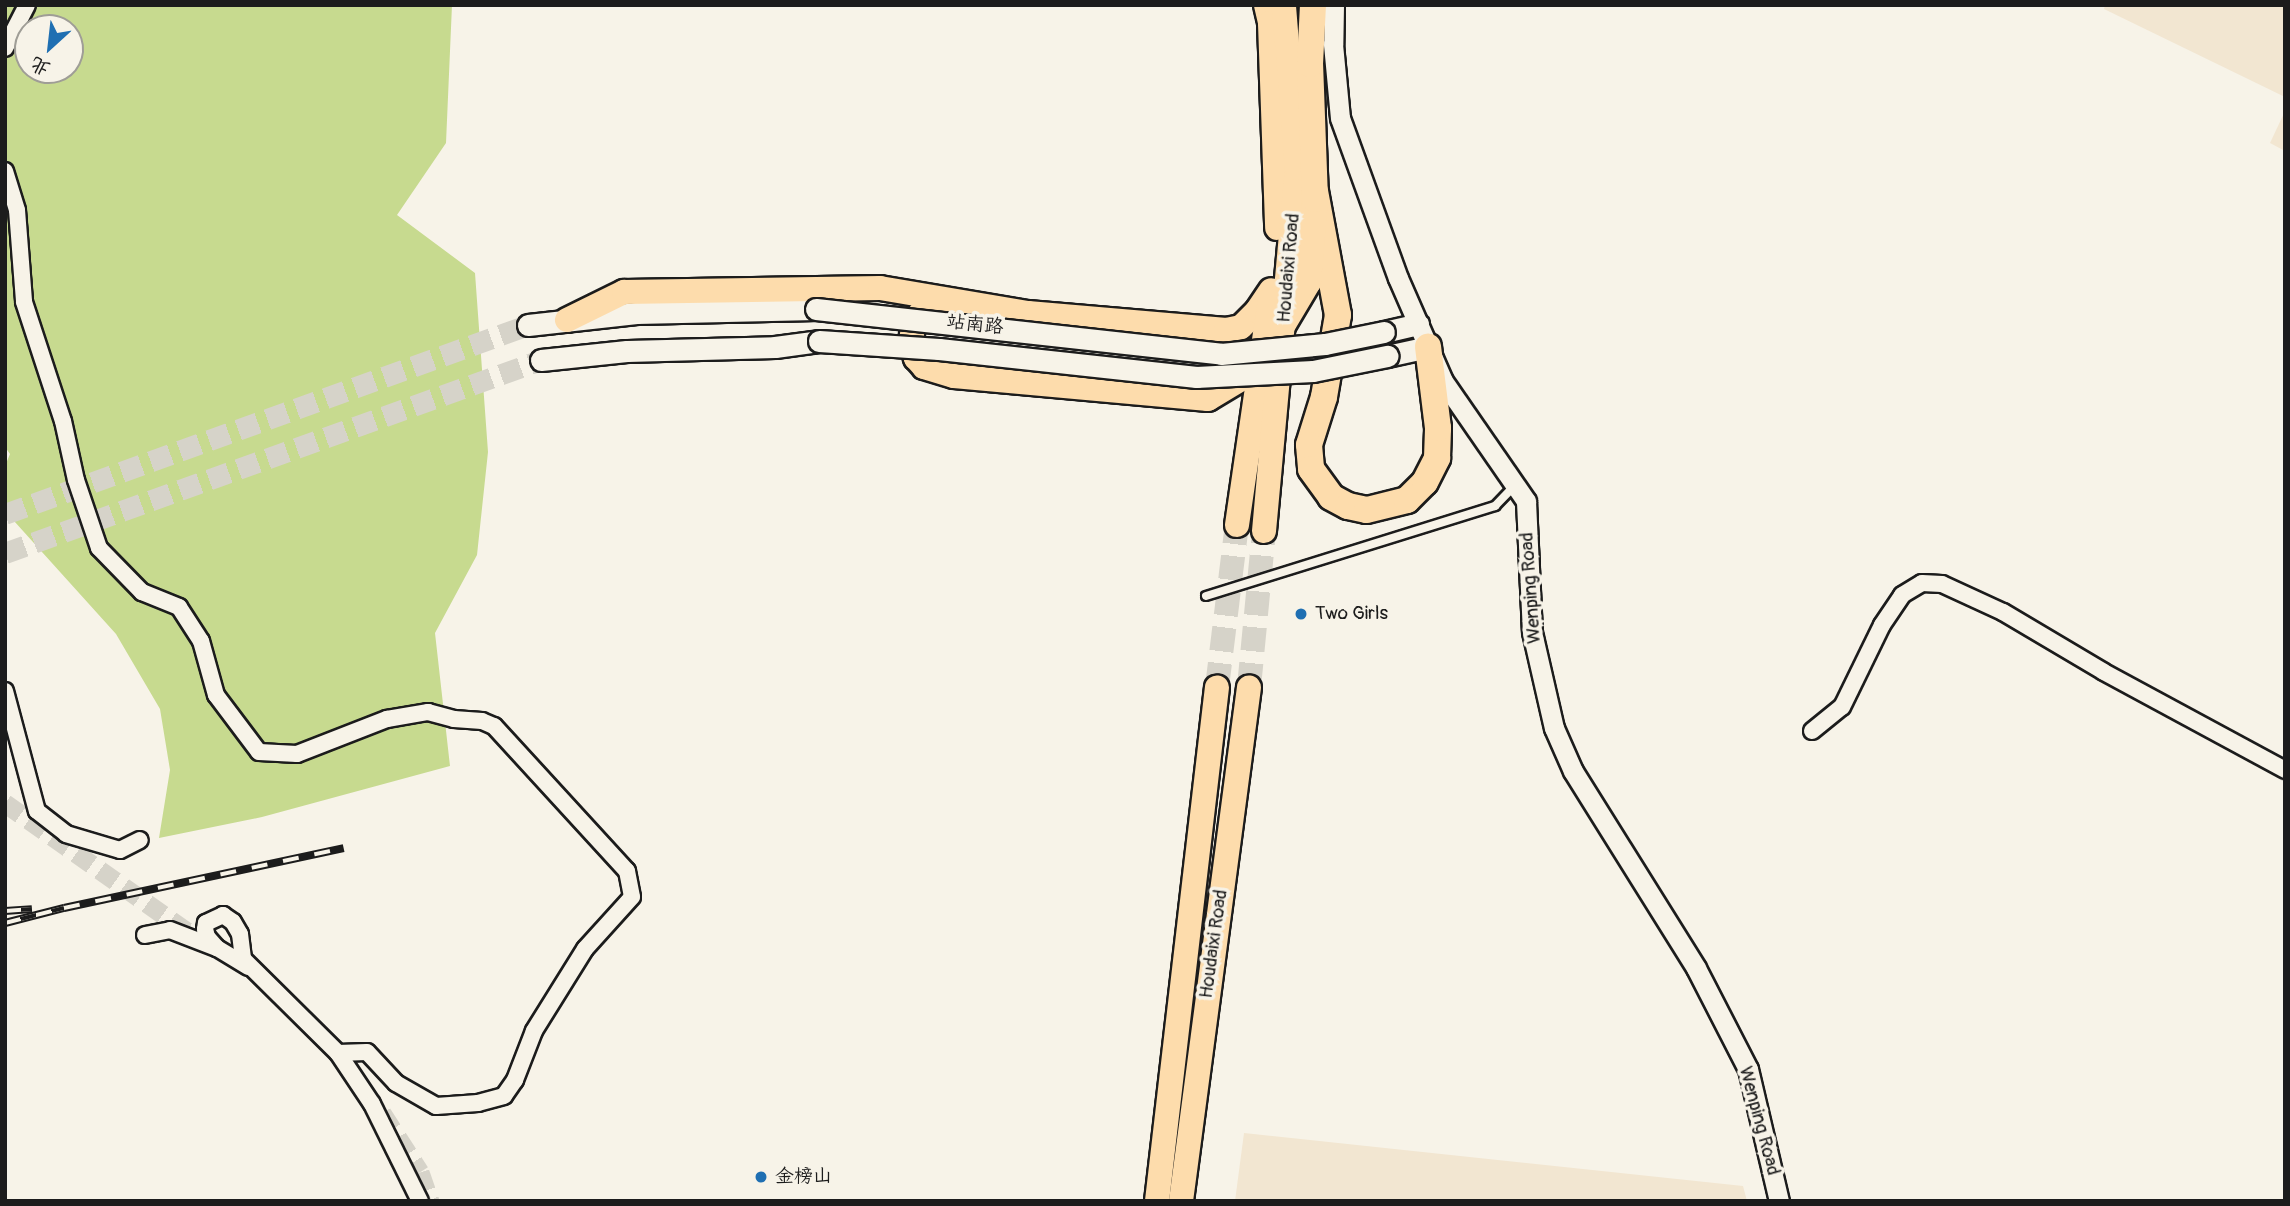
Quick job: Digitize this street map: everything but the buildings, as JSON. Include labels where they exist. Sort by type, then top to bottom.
[{"type":"highway","points":[[1283,324],[1308,282],[1315,191],[1310,64],[1313,5]]},
{"type":"highway","points":[[1315,191],[1338,315],[1324,397],[1309,445],[1311,469],[1331,497],[1348,506],[1367,510],[1408,500],[1425,482],[1437,458],[1438,428],[1423,335]]},
{"type":"main road","points":[[1237,525],[1271,290],[1278,213],[1270,23],[1266,5]]},
{"type":"main road","name":"Houdaixi Road","points":[[1264,531],[1297,168],[1284,5]]},
{"type":"main road","points":[[567,320],[624,292],[880,288],[1028,313],[1226,330],[1241,327],[1271,290]]},
{"type":"main road","points":[[976,304],[930,308],[920,314],[913,327],[911,342],[916,358],[924,367],[954,376],[1209,399],[1248,374]]},
{"type":"main road","name":"站南路","points":[[528,325],[636,313],[816,309],[1221,354],[1325,344],[1384,332],[1423,335]]},
{"type":"main road","name":"站南路","points":[[541,360],[627,351],[775,347],[819,341],[939,349],[1196,377],[1313,371],[1387,356],[1423,335]]},
{"type":"main road","name":"Houdaixi Road","points":[[1157,1201],[1216,687]]},
{"type":"main road","name":"Houdaixi Road","points":[[1181,1201],[1249,687]]},
{"type":"street","points":[[5,48],[27,5]]},
{"type":"street","name":"Wenping Road","points":[[1334,5],[1333,44],[1340,118],[1398,278],[1443,380],[1526,501],[1532,632],[1554,728],[1573,771],[1696,968],[1748,1069],[1779,1201]]},
{"type":"street","points":[[5,170],[17,210],[24,302],[63,421],[76,480],[99,548],[142,592],[179,607],[201,641],[216,695],[259,752],[297,754],[387,719],[428,712],[494,726],[627,871],[632,897],[585,949],[534,1031],[515,1080],[504,1096],[478,1103],[436,1106],[396,1083],[367,1052],[338,1053]]},
{"type":"street","points":[[1812,731],[1842,707],[1882,625],[1902,595],[1922,583],[1942,584],[2003,612],[2104,672],[2285,770]]},
{"type":"street","points":[[5,691],[37,811],[66,834],[120,850],[140,840]]},
{"type":"street","points":[[217,948],[207,937],[206,923],[214,916],[223,915],[233,922],[240,934],[243,959],[338,1053],[372,1104],[420,1201]]},
{"type":"street","points":[[145,935],[170,930],[217,948],[251,968]]},
{"type":"lane","points":[[1206,596],[1495,506],[1515,485]]},
{"type":"shaded area","points":[[2105,5],[2285,5],[2285,97],[2104,9]]},
{"type":"shaded area","points":[[2285,111],[2285,151],[2270,143]]},
{"type":"shaded area","points":[[1244,1133],[1743,1186],[1747,1201],[1235,1201]]},
{"type":"green space","points":[[5,5],[452,5],[446,143],[397,215],[475,273],[488,452],[477,555],[435,633],[450,766],[262,817],[159,838],[170,770],[160,709],[116,634],[5,511],[5,466],[10,454],[5,447]]},
{"type":"tunnel","points":[[5,514],[528,325]]},
{"type":"tunnel","points":[[5,553],[541,360]]},
{"type":"tunnel","points":[[1217,687],[1237,525]]},
{"type":"tunnel","points":[[1249,687],[1264,531]]},
{"type":"tunnel","points":[[5,803],[198,939]]},
{"type":"tunnel","points":[[382,1113],[420,1172],[430,1201]]},
{"type":"railway","points":[[5,923],[344,848]]},
{"type":"railway","points":[[5,911],[32,909]]},
{"type":"place","name":"Two Girls","points":[[1301,614]]},
{"type":"place","name":"金榜山","points":[[761,1177]]}]
